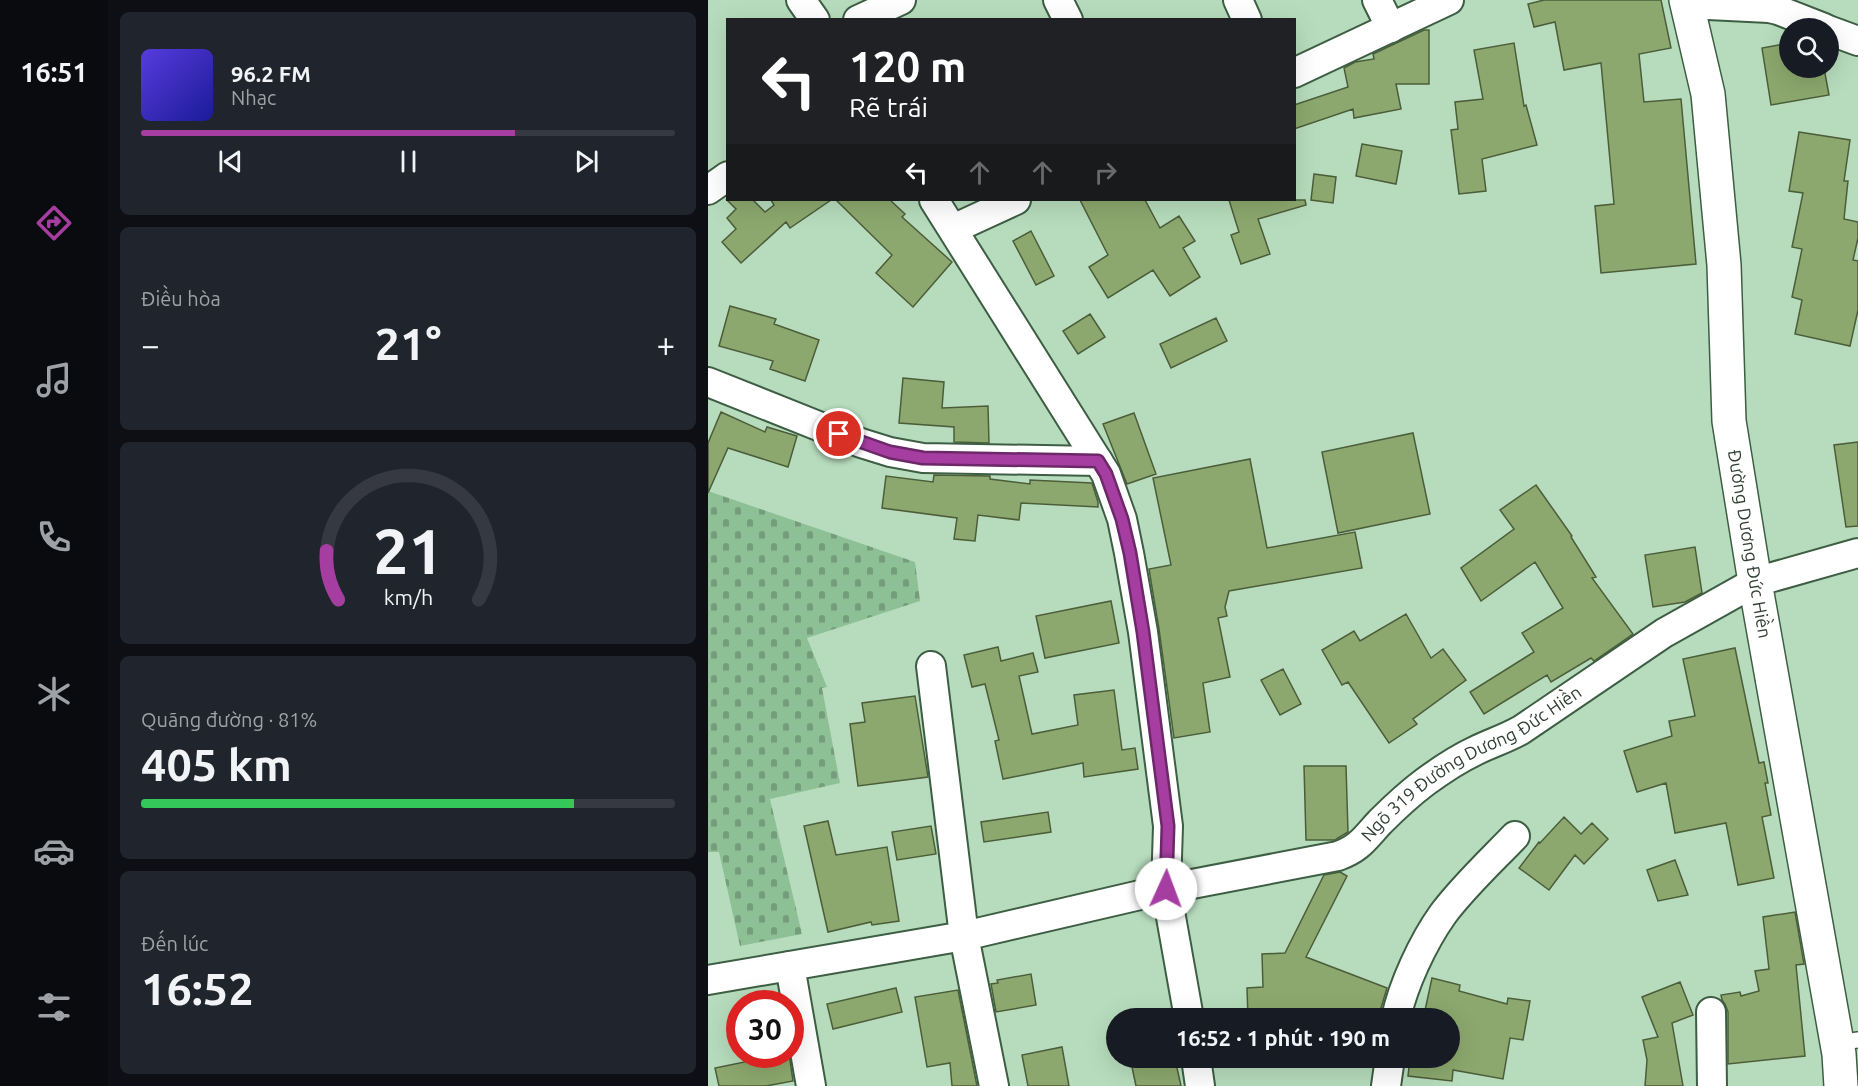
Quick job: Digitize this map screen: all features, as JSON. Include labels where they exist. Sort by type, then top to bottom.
[{"type":"highway","name":"Đường Dương Đức Hiền","points":[[1687,2],[1708,94],[1724,265],[1729,421],[1755,582],[1848,1042],[1841,1086]]},
{"type":"street","points":[[801,0],[814,18]]},
{"type":"street","points":[[862,18],[901,0]]},
{"type":"street","points":[[1058,0],[1067,18]]},
{"type":"street","points":[[1238,0],[1246,18]]},
{"type":"street","points":[[1377,0],[1391,28]]},
{"type":"street","points":[[1296,72],[1449,0]]},
{"type":"street","points":[[1687,2],[1769,8],[1798,18]]},
{"type":"street","points":[[1839,34],[1858,41]]},
{"type":"street","points":[[708,190],[726,177]]},
{"type":"street","points":[[935,201],[1106,474],[1122,519],[1141,621],[1168,826],[1166,889],[1188,1008]]},
{"type":"street","points":[[953,229],[1014,201]]},
{"type":"street","points":[[708,382],[861,443],[890,452],[923,458],[1098,461]]},
{"type":"street","name":"Ngõ 319 Đường Dương Đức Hiền","points":[[708,980],[964,936],[1166,889],[1350,852],[1366,839],[1398,804],[1425,782],[1477,750],[1521,730],[1664,633],[1755,582],[1858,553]]},
{"type":"street","points":[[931,666],[964,936],[994,1086]]},
{"type":"street","points":[[1399,1008],[1410,976],[1426,942],[1443,914],[1515,836]]},
{"type":"street","points":[[790,966],[811,1086]]},
{"type":"street","points":[[1711,1012],[1712,1086]]},
{"type":"street","points":[[1197,1068],[1200,1086]]},
{"type":"street","points":[[1386,1086],[1389,1068]]},
{"type":"green space","points":[[708,491],[915,562],[920,601],[807,638],[827,687],[822,688],[840,783],[770,799],[802,934],[740,946],[719,852],[708,852]]},
{"type":"building","points":[[1544,0],[1661,0],[1671,48],[1639,54],[1644,102],[1681,99],[1696,264],[1601,273],[1595,206],[1614,204],[1601,63],[1564,70],[1555,22],[1534,27],[1528,4]]},
{"type":"building","points":[[1424,30],[1429,30],[1429,84],[1396,84],[1401,109],[1354,118],[1353,109],[1296,128],[1296,104],[1348,87],[1344,68],[1355,62],[1374,59],[1373,54]]},
{"type":"building","points":[[1514,43],[1524,106],[1526,105],[1537,145],[1482,159],[1486,191],[1459,194],[1451,130],[1458,129],[1455,102],[1483,99],[1474,50]]},
{"type":"building","points":[[1779,45],[1779,78],[1826,78],[1829,95],[1771,105],[1762,48]]},
{"type":"building","points":[[1799,132],[1850,140],[1844,181],[1848,181],[1844,219],[1858,222],[1858,238],[1853,260],[1858,261],[1858,310],[1850,346],[1795,334],[1802,300],[1792,297],[1802,249],[1792,247],[1803,193],[1789,191]]},
{"type":"building","points":[[1362,144],[1402,151],[1396,184],[1356,176]]},
{"type":"building","points":[[1314,174],[1336,177],[1333,203],[1311,200]]},
{"type":"building","points":[[1305,200],[1306,205],[1258,219],[1270,254],[1241,264],[1231,235],[1239,232],[1229,201]]},
{"type":"building","points":[[728,201],[754,201],[765,212],[774,205],[772,201],[830,201],[790,228],[786,222],[741,263],[722,242],[736,229],[727,218],[736,209]]},
{"type":"building","points":[[837,201],[891,201],[905,214],[902,217],[952,262],[913,307],[876,273],[892,255]]},
{"type":"building","points":[[1081,201],[1146,201],[1160,228],[1179,216],[1195,241],[1183,248],[1200,277],[1170,296],[1153,270],[1108,298],[1089,267],[1108,255]]},
{"type":"building","points":[[1031,231],[1054,276],[1036,285],[1013,241]]},
{"type":"building","points":[[730,306],[776,319],[774,324],[819,340],[805,381],[770,369],[773,361],[719,346]]},
{"type":"building","points":[[1090,314],[1105,337],[1078,354],[1063,331]]},
{"type":"building","points":[[1216,318],[1227,341],[1171,368],[1160,344]]},
{"type":"building","points":[[903,378],[944,382],[942,408],[988,406],[989,443],[954,442],[954,427],[899,423]]},
{"type":"building","points":[[721,412],[765,432],[767,427],[797,436],[788,467],[728,448],[708,493],[708,443]]},
{"type":"building","points":[[1134,413],[1156,474],[1127,484],[1103,424]]},
{"type":"building","points":[[1413,433],[1430,514],[1338,533],[1322,452]]},
{"type":"building","points":[[1858,442],[1858,526],[1846,527],[1834,445]]},
{"type":"building","points":[[1250,459],[1267,548],[1355,532],[1362,568],[1229,591],[1225,607],[1227,616],[1218,618],[1230,677],[1203,683],[1210,732],[1174,738],[1149,569],[1171,565],[1153,478]]},
{"type":"building","points":[[934,475],[990,476],[990,479],[1030,484],[1030,480],[1092,483],[1098,507],[1021,503],[1019,520],[978,515],[975,541],[954,539],[957,518],[882,508],[886,476],[933,482]]},
{"type":"building","points":[[1536,485],[1572,536],[1596,577],[1592,578],[1633,634],[1594,661],[1591,658],[1551,682],[1547,675],[1484,714],[1470,692],[1534,652],[1522,633],[1563,608],[1535,562],[1481,601],[1461,568],[1514,529],[1500,510]]},
{"type":"building","points":[[1695,547],[1702,593],[1685,602],[1653,607],[1645,555]]},
{"type":"building","points":[[1111,601],[1119,643],[1045,658],[1036,616]]},
{"type":"building","points":[[1406,614],[1431,658],[1443,649],[1466,680],[1413,719],[1417,724],[1389,743],[1348,682],[1342,685],[1322,650],[1354,631],[1360,641]]},
{"type":"building","points":[[998,647],[1001,661],[1033,653],[1038,672],[1019,676],[1032,734],[1078,725],[1074,695],[1114,690],[1122,750],[1135,748],[1138,769],[1084,777],[1083,763],[1003,779],[995,741],[999,740],[985,684],[972,687],[964,655]]},
{"type":"building","points":[[1735,648],[1759,763],[1764,762],[1768,783],[1765,783],[1771,815],[1762,817],[1774,878],[1738,885],[1726,823],[1675,833],[1666,783],[1637,792],[1624,751],[1672,736],[1669,721],[1695,716],[1683,659]]},
{"type":"building","points":[[1283,669],[1301,704],[1280,715],[1261,680]]},
{"type":"building","points":[[915,696],[928,777],[858,786],[850,724],[865,722],[862,703]]},
{"type":"building","points":[[1304,766],[1346,766],[1348,832],[1335,840],[1306,840]]},
{"type":"building","points":[[1048,812],[1051,832],[984,842],[981,822]]},
{"type":"building","points":[[1564,817],[1581,834],[1592,823],[1608,839],[1584,864],[1575,855],[1549,890],[1519,868],[1539,842]]},
{"type":"building","points":[[828,821],[836,855],[887,847],[899,921],[872,925],[871,922],[828,932],[804,826]]},
{"type":"building","points":[[931,826],[936,854],[897,860],[892,832]]},
{"type":"building","points":[[1675,860],[1688,895],[1658,901],[1647,870]]},
{"type":"building","points":[[1340,872],[1347,876],[1306,957],[1387,988],[1381,1008],[1248,1008],[1247,988],[1263,987],[1262,954],[1285,953],[1324,875]]},
{"type":"building","points":[[1795,912],[1804,964],[1796,965],[1805,1056],[1728,1064],[1728,1012],[1721,995],[1740,992],[1741,996],[1759,991],[1755,971],[1769,969],[1763,917]]},
{"type":"building","points":[[1031,974],[1036,1005],[996,1012],[991,984],[998,983],[997,980]]},
{"type":"building","points":[[1432,978],[1460,985],[1459,991],[1507,1004],[1508,998],[1530,1001],[1523,1040],[1510,1038],[1503,1079],[1453,1070],[1452,1081],[1408,1076],[1409,1068],[1460,1068],[1460,1008],[1426,1008]]},
{"type":"building","points":[[1680,982],[1693,1015],[1672,1023],[1683,1086],[1645,1086],[1647,1060],[1643,1040],[1658,1037],[1642,997]]},
{"type":"building","points":[[896,988],[902,1012],[833,1029],[827,1004]]},
{"type":"building","points":[[958,990],[977,1086],[952,1086],[950,1063],[927,1067],[915,997]]},
{"type":"building","points":[[1062,1047],[1069,1086],[1028,1086],[1022,1055]]},
{"type":"building","points":[[726,1066],[726,1068],[791,1068],[793,1081],[766,1086],[719,1086],[715,1068]]},
{"type":"building","points":[[1132,1068],[1177,1068],[1181,1086],[1136,1086]]},
{"type":"route","points":[[839,434],[890,452],[923,458],[1098,461],[1106,474],[1122,519],[1143,632],[1168,826],[1166,889]]}]
